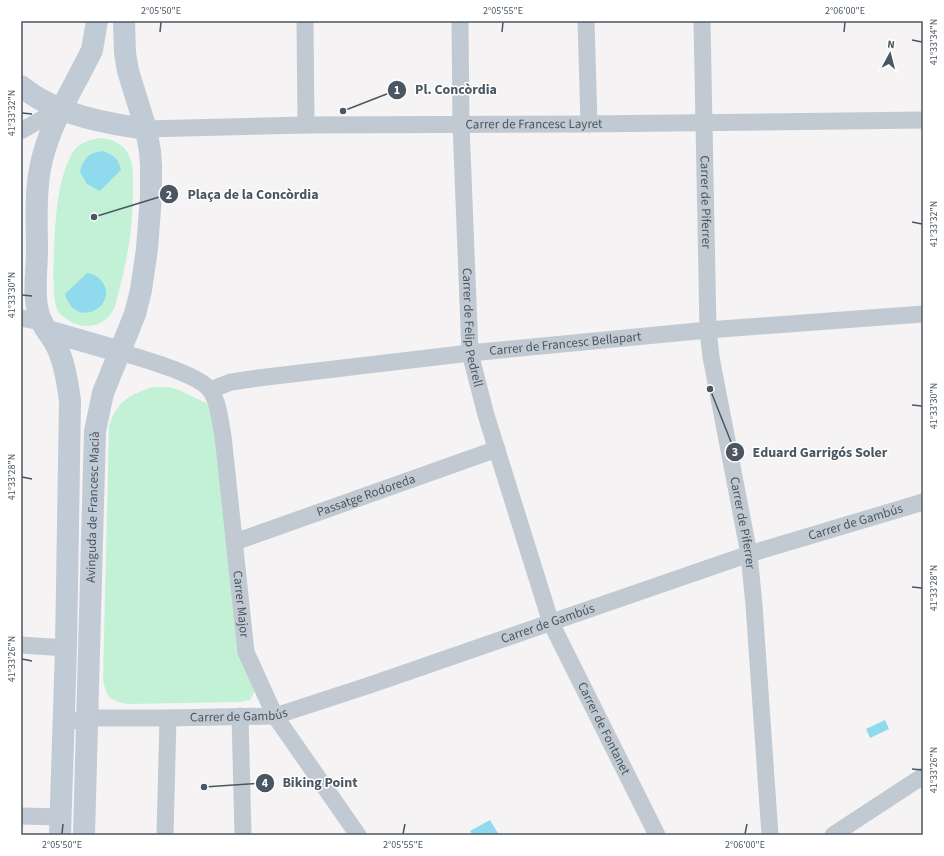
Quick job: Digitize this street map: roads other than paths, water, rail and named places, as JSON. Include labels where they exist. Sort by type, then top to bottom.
[{"type":"main road","points":[[97,21],[92,50],[61,108],[49,138],[40,169],[38,189],[36,324],[121,352]]},
{"type":"main road","name":"Avinguda de Francesc Macià","points":[[84,835],[95,430],[103,393],[121,352],[135,314],[141,290],[147,249],[152,180],[150,151],[146,129],[128,71],[125,53],[124,21]]},
{"type":"main road","points":[[21,86],[42,100],[61,108],[99,121],[146,129]]},
{"type":"main road","name":"Avinguda de Francesc Macià","points":[[36,324],[58,347],[64,368],[70,401],[66,648],[60,826]]},
{"type":"street","points":[[305,21],[306,125]]},
{"type":"street","name":"Carrer de Felip Pedrell","points":[[460,21],[461,124],[470,353],[486,415],[551,622]]},
{"type":"street","points":[[586,21],[589,124]]},
{"type":"street","name":"Carrer de Piferrer","points":[[702,21],[708,330],[711,357],[749,554],[754,604],[770,835]]},
{"type":"street","points":[[21,131],[61,108]]},
{"type":"street","name":"Carrer de Francesc Layret","points":[[146,129],[306,125],[589,124],[923,120]]},
{"type":"street","name":"Carrer de Francesc Bellapart","points":[[210,390],[231,382],[258,378],[470,353],[708,330],[923,314]]},
{"type":"street","points":[[121,352],[169,368],[198,380],[210,390]]},
{"type":"street","name":"Carrer Major","points":[[210,390],[217,405],[223,436],[246,652],[275,716],[358,835]]},
{"type":"street","name":"Passatge Rodoreda","points":[[235,542],[497,449]]},
{"type":"street","name":"Carrer de Gambús","points":[[168,718],[275,716],[370,685],[749,554],[923,502]]},
{"type":"street","name":"Carrer de Fontanet","points":[[551,622],[657,835]]},
{"type":"street","points":[[21,645],[66,648]]},
{"type":"street","points":[[240,716],[243,835]]},
{"type":"street","points":[[63,723],[86,718],[168,718],[165,835]]},
{"type":"street","points":[[833,835],[923,776]]},
{"type":"street","points":[[21,816],[60,826]]},
{"type":"water","points":[[102,151],[114,157],[119,162],[121,170],[100,191],[87,184],[80,172],[87,157],[93,153]]},
{"type":"water","points":[[87,273],[100,279],[106,292],[105,300],[100,307],[85,313],[77,311],[70,305],[65,294]]},
{"type":"water","points":[[885,720],[889,729],[870,738],[866,729]]},
{"type":"water","points":[[490,820],[499,835],[473,835],[470,831]]},
{"type":"place","name":"Pl. Concòrdia","points":[[343,111]]},
{"type":"place","name":"Plaça de la Concòrdia","points":[[94,217]]},
{"type":"place","name":"Eduard Garrigós Soler","points":[[710,389]]},
{"type":"place","name":"Biking Point","points":[[204,787]]}]
